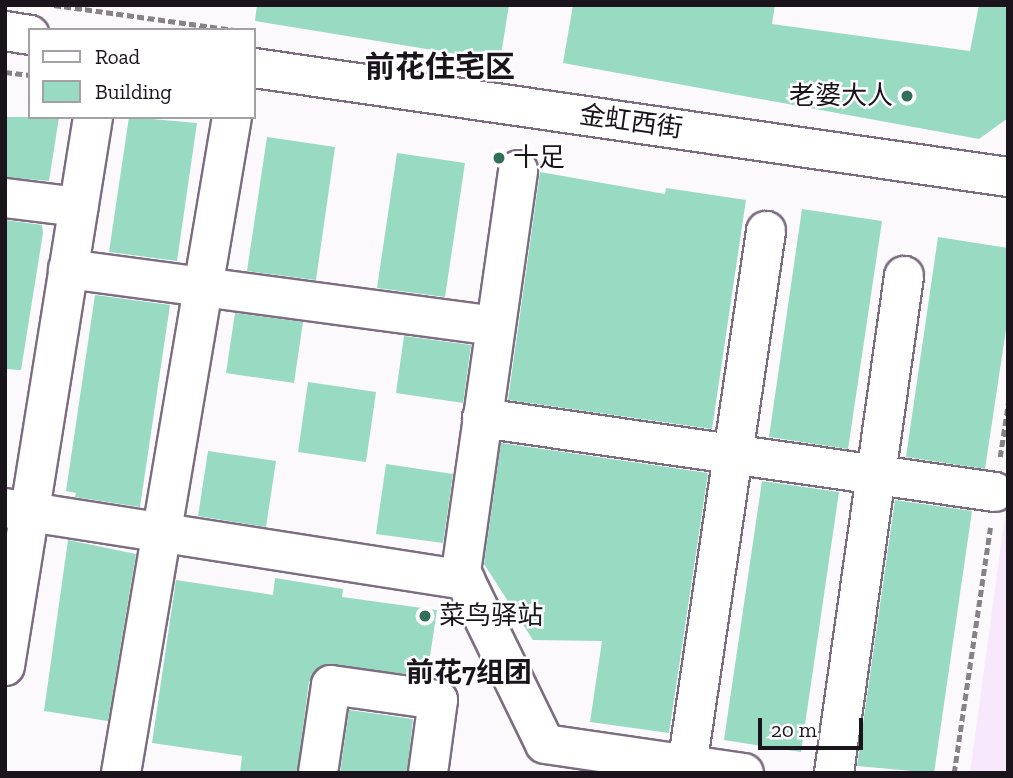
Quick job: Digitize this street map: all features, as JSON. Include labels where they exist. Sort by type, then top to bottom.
[{"type":"street","points":[[5,32],[28,35]]},
{"type":"street","name":"金虹西街","points":[[256,68],[1008,177]]},
{"type":"street","points":[[5,666],[17,510],[68,269],[93,119]]},
{"type":"street","points":[[121,773],[201,287],[232,119]]},
{"type":"street","points":[[460,579],[518,170]]},
{"type":"street","points":[[5,198],[78,207]]},
{"type":"street","points":[[686,769],[766,231]]},
{"type":"street","points":[[68,269],[494,326]]},
{"type":"street","points":[[834,773],[904,276]]},
{"type":"street","points":[[482,418],[995,492]]},
{"type":"street","points":[[17,510],[465,580],[545,744],[686,769],[744,773]]},
{"type":"street","points":[[318,773],[331,685],[438,700],[428,773]]},
{"type":"path","points":[[54,5],[220,28]]},
{"type":"path","points":[[954,773],[1008,404]]},
{"type":"shaded area","points":[[1008,493],[1008,773],[970,773]]},
{"type":"building","points":[[257,5],[509,5],[500,61],[255,21]]},
{"type":"building","points":[[573,5],[775,5],[772,24],[970,51],[979,5],[1008,5],[1008,118],[979,139],[563,63]]},
{"type":"building","points":[[5,117],[59,119],[49,181],[5,177]]},
{"type":"building","points":[[129,119],[197,123],[177,261],[109,252]]},
{"type":"building","points":[[267,137],[335,147],[316,280],[247,271]]},
{"type":"building","points":[[397,153],[465,163],[445,297],[377,288]]},
{"type":"building","points":[[540,172],[665,194],[666,188],[746,200],[712,429],[508,400]]},
{"type":"building","points":[[802,209],[882,221],[848,449],[769,437]]},
{"type":"building","points":[[5,220],[42,225],[43,233],[21,370],[5,369]]},
{"type":"building","points":[[938,237],[1008,248],[1008,316],[985,469],[906,457]]},
{"type":"building","points":[[95,295],[170,305],[140,507],[75,497],[76,493],[66,491]]},
{"type":"building","points":[[235,313],[303,322],[294,383],[226,373]]},
{"type":"building","points":[[404,336],[471,345],[463,403],[396,393]]},
{"type":"building","points":[[308,382],[376,392],[366,462],[298,452]]},
{"type":"building","points":[[501,443],[708,473],[669,733],[590,722],[602,641],[533,640],[484,564]]},
{"type":"building","points":[[208,451],[276,461],[266,527],[198,516]]},
{"type":"building","points":[[386,464],[453,474],[443,543],[376,534]]},
{"type":"building","points":[[762,481],[839,492],[801,752],[724,740]]},
{"type":"building","points":[[895,500],[972,511],[934,773],[857,766]]},
{"type":"building","points":[[68,540],[136,554],[108,721],[44,711]]},
{"type":"building","points":[[275,578],[343,589],[342,597],[437,610],[427,676],[322,665],[309,682],[297,773],[240,773],[242,756],[152,743],[176,580],[273,595]]},
{"type":"building","points":[[349,710],[413,719],[407,773],[340,773]]},
{"type":"place","name":"老婆大人","points":[[907,96]]},
{"type":"place","name":"十足","points":[[499,158]]},
{"type":"place","name":"菜鸟驿站","points":[[425,616]]},
{"type":"district","name":"前花住宅区","points":[[440,67]]},
{"type":"district","name":"前花7组团","points":[[469,673]]}]
